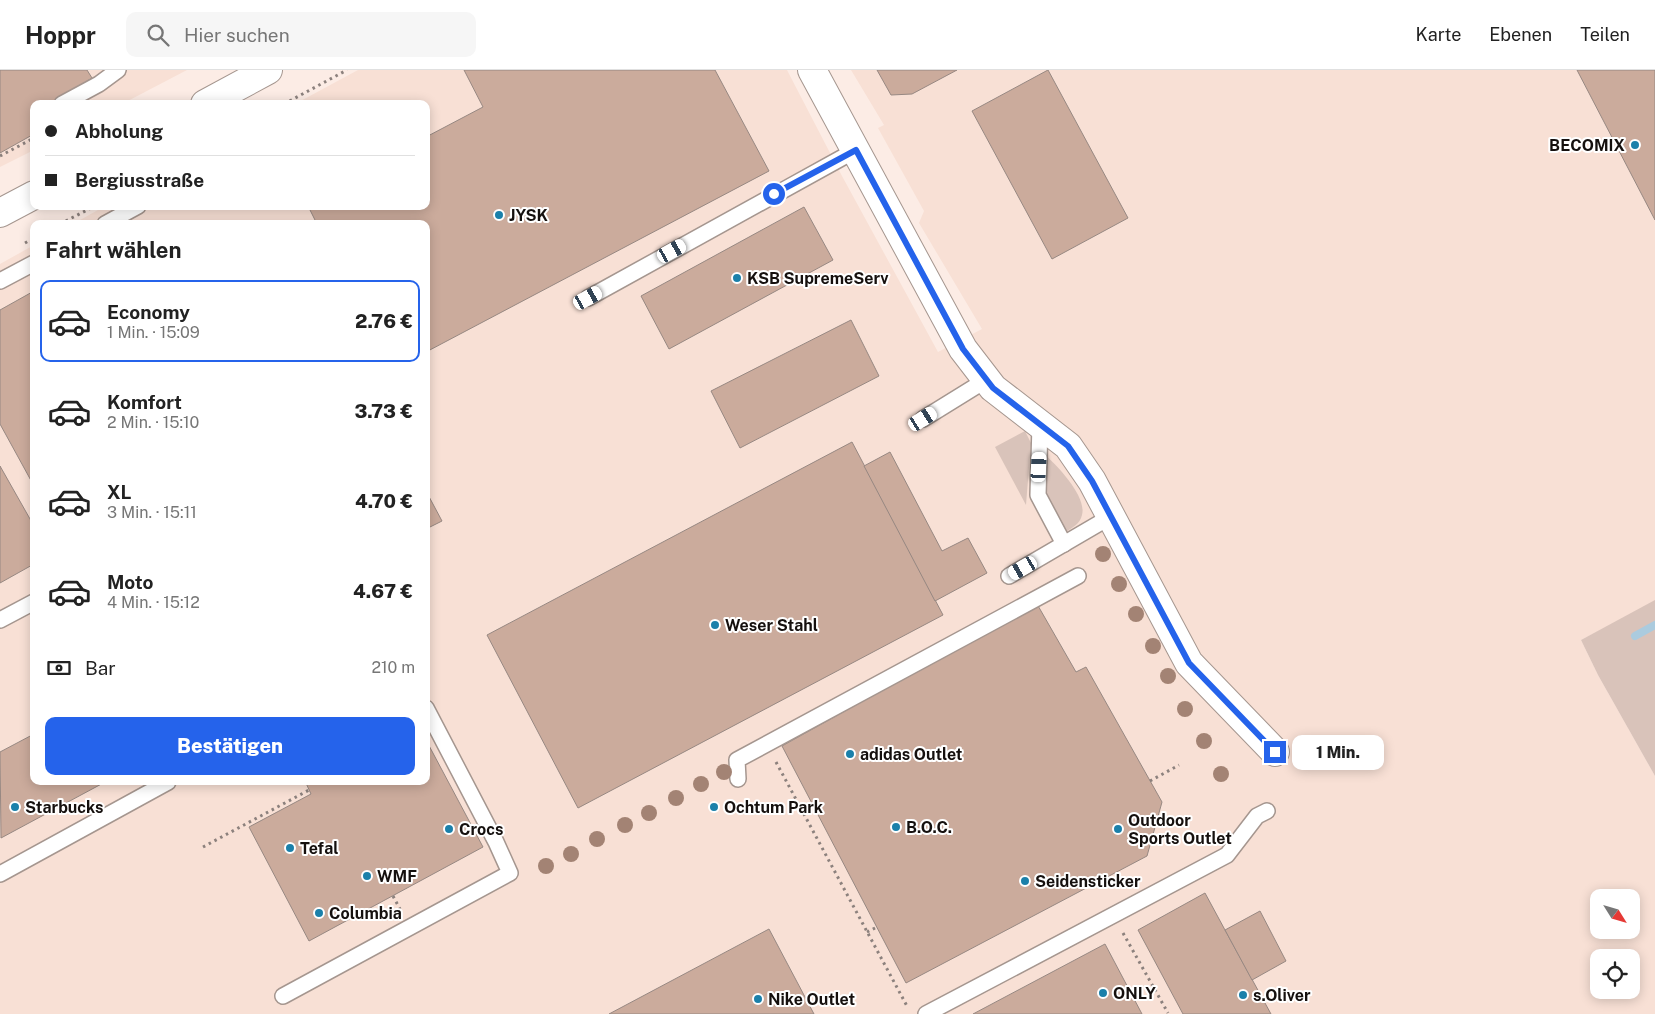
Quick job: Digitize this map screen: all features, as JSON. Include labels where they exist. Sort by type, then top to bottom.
[{"type":"street","points":[[210,100],[232,80],[268,70]]},
{"type":"street","points":[[812,70],[963,349],[993,388],[1068,446],[1092,481],[1189,663],[1275,752]]},
{"type":"street","points":[[0,214],[30,197]]},
{"type":"lane","points":[[70,100],[100,84],[118,70]]},
{"type":"lane","points":[[588,298],[856,150]]},
{"type":"lane","points":[[112,220],[131,210]]},
{"type":"lane","points":[[0,281],[30,265]]},
{"type":"lane","points":[[923,419],[986,380]]},
{"type":"lane","points":[[1040,425],[1038,495],[1064,544]]},
{"type":"lane","points":[[1009,576],[1110,517]]},
{"type":"lane","points":[[738,778],[737,760],[1078,576]]},
{"type":"lane","points":[[0,620],[30,604]]},
{"type":"lane","points":[[283,996],[510,873],[496,842],[430,716]]},
{"type":"lane","points":[[0,874],[163,785]]},
{"type":"lane","points":[[926,1014],[1227,855],[1257,816],[1267,811]]},
{"type":"path","points":[[291,100],[347,70]]},
{"type":"path","points":[[0,156],[30,140]]},
{"type":"path","points":[[67,220],[86,210]]},
{"type":"path","points":[[766,744],[911,1014]]},
{"type":"path","points":[[1150,781],[1179,765]]},
{"type":"path","points":[[203,847],[309,790]]},
{"type":"path","points":[[1113,915],[1168,1014]]},
{"type":"path","points":[[867,932],[877,927]]},
{"type":"shaded area","points":[[0,70],[187,70],[130,100],[30,100],[30,152],[0,167]]},
{"type":"shaded area","points":[[358,70],[787,70],[842,176],[938,352],[982,329],[919,223],[924,211],[878,128],[884,125],[851,70],[1655,70],[1655,602],[1581,640],[1598,675],[1655,776],[1655,1014],[0,1014],[0,264],[30,247],[30,785],[430,785],[430,220],[80,220],[98,210],[430,210],[430,100],[302,100]]},
{"type":"shaded area","points":[[1025,431],[1031,443],[1026,505],[995,447]]},
{"type":"shaded area","points":[[1045,455],[1070,482],[1080,500],[1082,515],[1080,521],[1066,532],[1046,495]]},
{"type":"shaded area","points":[[1655,600],[1655,776],[1598,675],[1581,640]]},
{"type":"building","points":[[0,70],[87,70],[92,78],[56,100],[30,100],[30,136],[0,153]]},
{"type":"building","name":"JYSK","points":[[464,70],[715,70],[769,171],[430,350],[430,220],[315,220],[310,210],[430,210],[430,135],[483,107]]},
{"type":"building","points":[[877,70],[957,70],[912,94],[891,95]]},
{"type":"building","points":[[1048,70],[1128,218],[1052,259],[972,111]]},
{"type":"building","name":"BECOMIX","points":[[1577,70],[1655,70],[1655,220]]},
{"type":"building","name":"KSB SupremeServ","points":[[804,207],[833,260],[669,349],[641,296]]},
{"type":"building","points":[[30,293],[30,479],[0,424],[0,310]]},
{"type":"building","points":[[851,320],[879,376],[740,448],[711,391]]},
{"type":"building","name":"Weser Stahl","points":[[852,442],[943,615],[578,808],[487,635]]},
{"type":"building","points":[[890,452],[942,551],[968,538],[987,573],[935,601],[864,466]]},
{"type":"building","points":[[0,466],[30,519],[30,566],[0,583]]},
{"type":"building","points":[[430,498],[442,521],[430,527]]},
{"type":"building","points":[[1037,604],[1076,672],[1086,667],[1162,802],[1147,856],[906,983],[782,746]]},
{"type":"building","points":[[30,736],[30,785],[100,785],[1,838],[0,752]]},
{"type":"building","points":[[430,748],[483,847],[309,941],[249,827],[311,794],[307,785],[430,785]]},
{"type":"building","points":[[1205,893],[1271,1014],[1183,1014],[1138,930]]},
{"type":"building","points":[[1260,911],[1286,961],[1252,980],[1225,930]]},
{"type":"building","points":[[769,929],[814,1014],[609,1014]]},
{"type":"building","points":[[1105,944],[1142,1014],[973,1014]]},
{"type":"waterway","points":[[1635,636],[1655,625]]},
{"type":"place","name":"BECOMIX","points":[[1635,145]]},
{"type":"place","name":"JYSK","points":[[499,215]]},
{"type":"place","name":"KSB SupremeServ","points":[[737,278]]},
{"type":"place","name":"Weser Stahl","points":[[715,625]]},
{"type":"place","name":"adidas Outlet","points":[[850,754]]},
{"type":"place","name":"Starbucks","points":[[15,807]]},
{"type":"place","name":"Ochtum Park","points":[[714,807]]},
{"type":"place","name":"B.O.C.","points":[[896,827]]},
{"type":"place","name":"Crocs","points":[[449,829]]},
{"type":"place","name":"Outdoor Sports Outlet","points":[[1118,829]]},
{"type":"place","name":"Tefal","points":[[290,848]]},
{"type":"place","name":"WMF","points":[[367,876]]},
{"type":"place","name":"Seidensticker","points":[[1025,881]]},
{"type":"place","name":"Columbia","points":[[319,913]]},
{"type":"place","name":"ONLY","points":[[1103,993]]},
{"type":"place","name":"s.Oliver","points":[[1243,995]]},
{"type":"place","name":"Nike Outlet","points":[[758,999]]},
{"type":"route","points":[[774,194],[856,150],[963,349],[993,388],[1068,446],[1092,481],[1189,663],[1275,752]]}]
